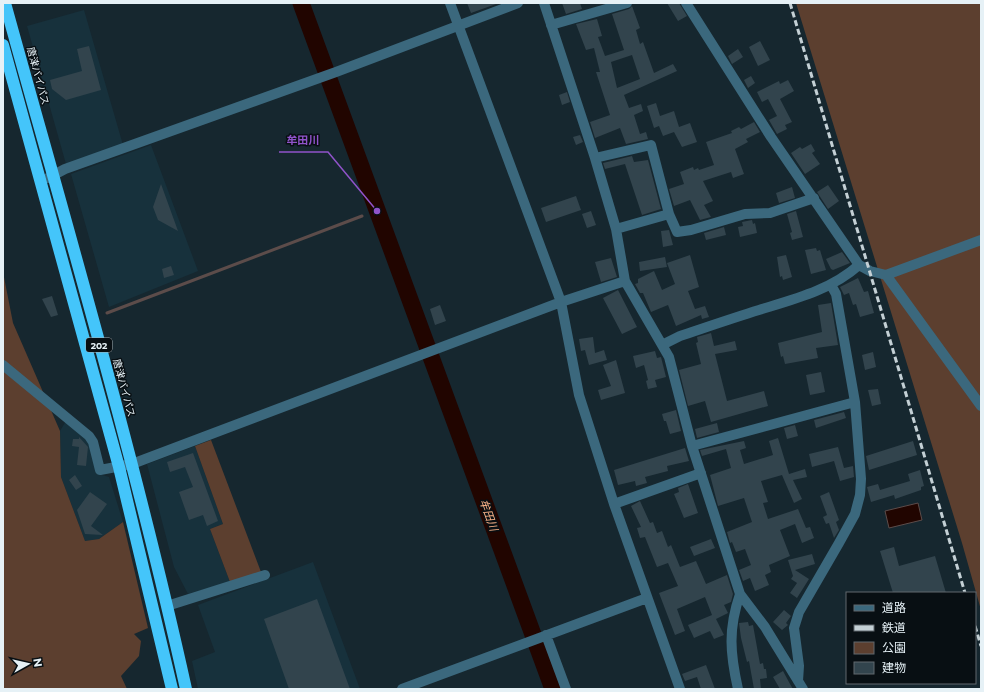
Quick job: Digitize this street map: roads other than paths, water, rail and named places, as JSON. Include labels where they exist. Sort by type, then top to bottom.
[{"type":"highway","name":"唐津バイパス","points":[[5,3],[132,464],[186,689]]},
{"type":"highway","name":"202","points":[[3,45],[119,467],[172,689]]},
{"type":"street","points":[[450,3],[561,302],[579,395],[614,504],[680,689]]},
{"type":"street","points":[[41,182],[52,175],[336,72],[518,3]]},
{"type":"street","points":[[544,3],[595,158],[616,228],[625,281],[668,357],[692,446],[740,594],[765,627],[800,685]]},
{"type":"street","points":[[551,25],[627,3]]},
{"type":"street","points":[[686,3],[771,137],[859,265],[870,271],[886,275],[981,240]]},
{"type":"street","points":[[595,158],[651,145],[669,214],[678,232],[691,230],[745,214],[770,213],[814,198]]},
{"type":"street","points":[[616,228],[669,214]]},
{"type":"street","points":[[662,344],[680,336],[802,297],[831,285],[859,265]]},
{"type":"street","points":[[886,275],[981,406]]},
{"type":"street","points":[[3,365],[89,436],[93,442],[100,470],[132,464],[561,302],[625,281]]},
{"type":"street","points":[[800,685],[794,628],[799,612],[855,514],[862,479],[855,402],[836,294],[831,285]]},
{"type":"street","points":[[692,446],[855,402]]},
{"type":"street","points":[[614,504],[701,472]]},
{"type":"street","points":[[167,606],[191,597],[266,575]]},
{"type":"street","points":[[738,689],[731,651],[733,614],[740,594]]},
{"type":"street","points":[[402,689],[647,598]]},
{"type":"street","points":[[545,635],[566,689]]},
{"type":"waterway","name":"牟田川","points":[[301,3],[553,689]]},
{"type":"waterway","points":[[107,313],[362,216]]},
{"type":"railway","points":[[790,3],[965,592]]},
{"type":"railway","points":[[976,629],[981,646]]},
{"type":"place","name":"牟田川","points":[[377,211]]}]
